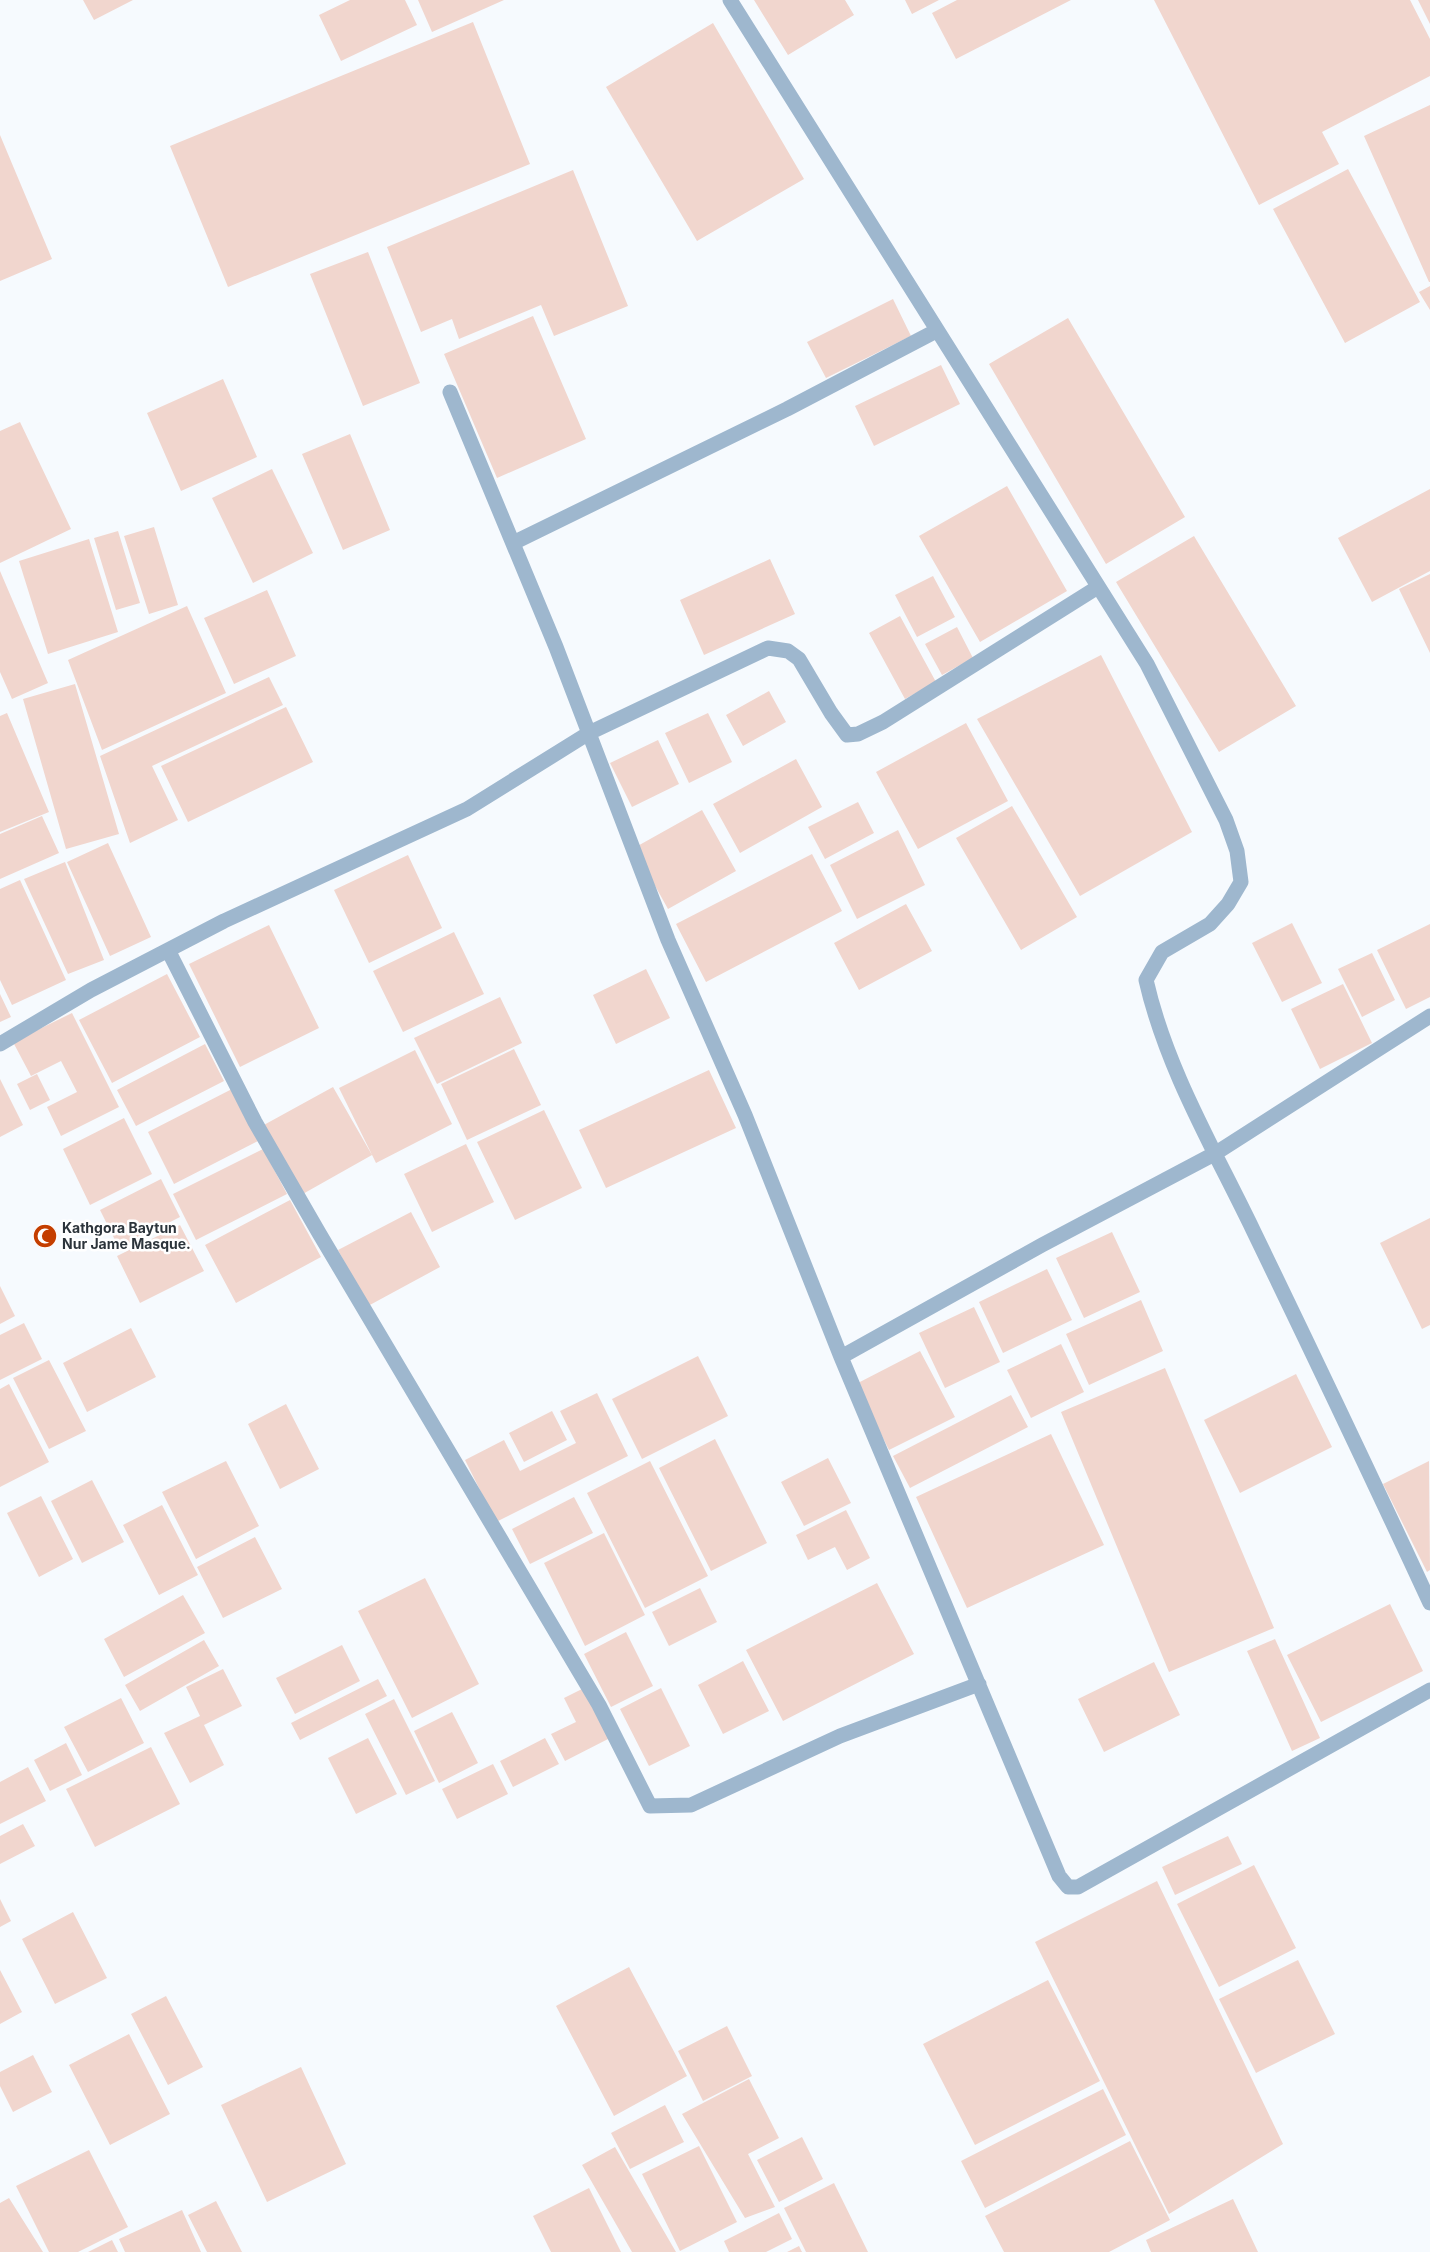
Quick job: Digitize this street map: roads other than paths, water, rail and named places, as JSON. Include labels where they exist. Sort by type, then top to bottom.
[{"type":"street","points":[[730,0],[936,331],[1147,664],[1226,820],[1237,851],[1241,882],[1228,904],[1210,924],[1162,952],[1146,980],[1152,1008],[1178,1075],[1329,1387],[1430,1602]]},
{"type":"street","points":[[513,543],[787,409],[936,331]]},
{"type":"street","points":[[450,392],[590,733],[668,940],[745,1115],[841,1357],[1059,1876],[1068,1887],[1078,1887],[1430,1690]]},
{"type":"street","points":[[0,1044],[90,990],[224,921],[467,809],[590,733],[768,648],[788,651],[799,659],[830,713],[847,735],[858,734],[883,722],[1098,587]]},
{"type":"street","points":[[168,950],[255,1122],[319,1234],[599,1705],[650,1806],[691,1805],[840,1736],[978,1684]]},
{"type":"street","points":[[841,1357],[1042,1245],[1216,1153],[1430,1016]]},
{"type":"place","name":"Kathgora Baytun Nur Jame Masque.","points":[[45,1236]]}]
